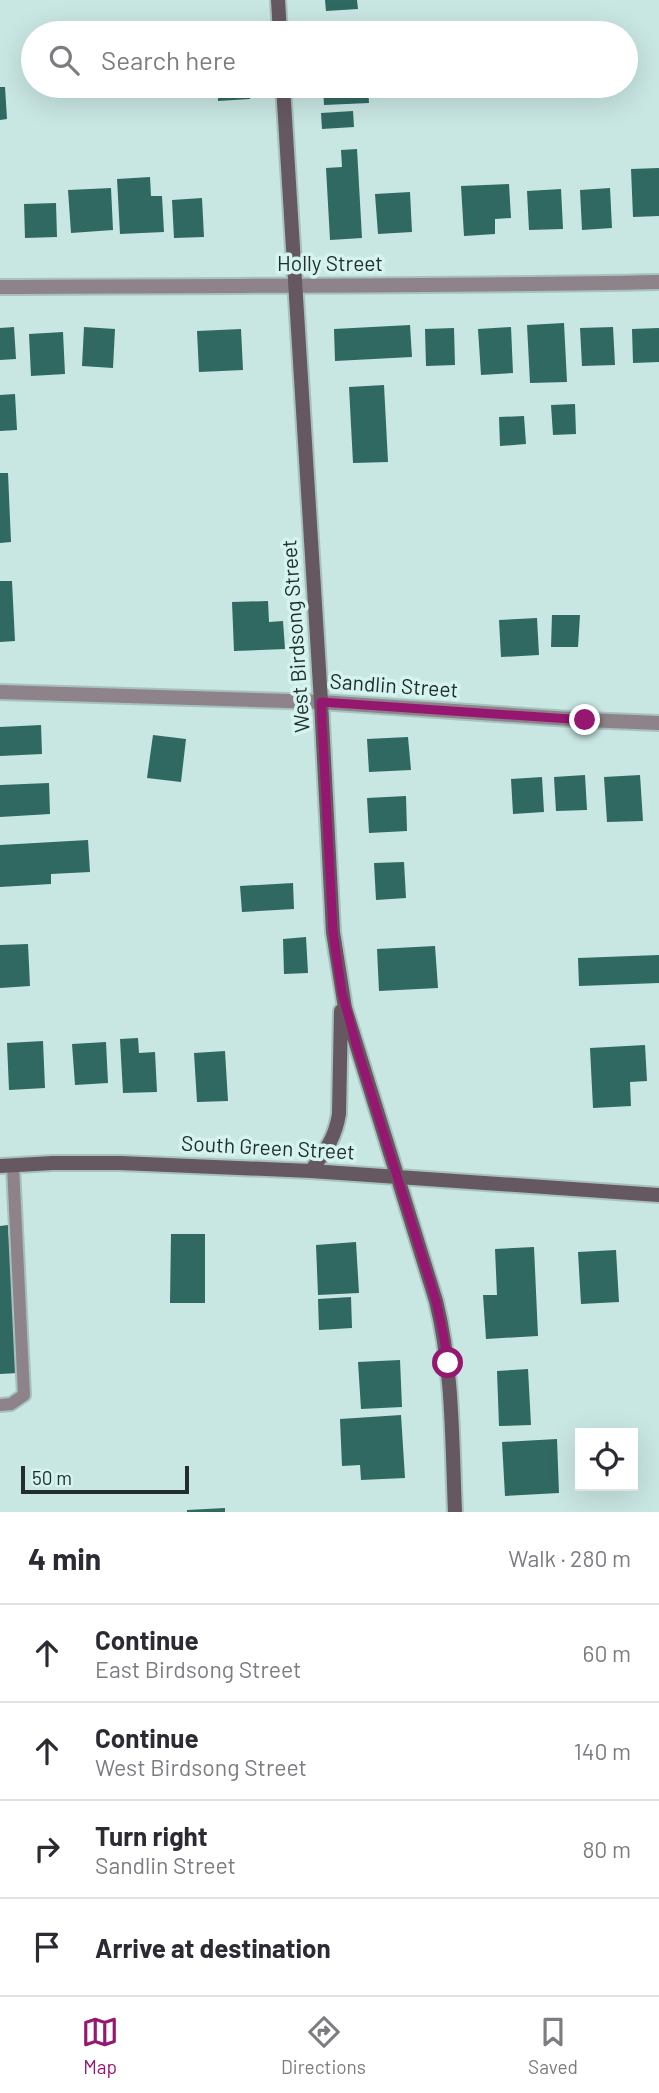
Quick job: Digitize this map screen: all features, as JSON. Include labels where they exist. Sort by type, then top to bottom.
[{"type":"street","points":[[278,0],[279,21]]},
{"type":"street","name":"West Birdsong Street","points":[[284,98],[333,932],[342,993],[436,1301],[443,1333],[448,1363],[455,1512]]},
{"type":"street","name":"Holly Street","points":[[0,286],[512,285],[659,282]]},
{"type":"street","name":"Sandlin Street","points":[[0,692],[321,702],[659,723]]},
{"type":"street","points":[[311,1171],[332,1141],[339,1114],[342,993]]},
{"type":"street","name":"South Green Street","points":[[7,1166],[121,1163],[311,1171],[659,1195]]},
{"type":"lane","points":[[0,1405],[11,1404],[23,1395],[7,1166]]},
{"type":"building","points":[[325,0],[357,0],[358,9],[326,11]]},
{"type":"building","points":[[0,87],[5,87],[7,119],[0,120]]},
{"type":"building","points":[[218,98],[250,98],[250,99],[218,101]]},
{"type":"building","points":[[324,98],[369,98],[369,103],[324,105]]},
{"type":"building","points":[[353,111],[354,127],[322,129],[321,113]]},
{"type":"building","points":[[357,149],[362,238],[330,240],[326,168],[342,167],[341,150]]},
{"type":"building","points":[[659,168],[659,216],[633,217],[631,169]]},
{"type":"building","points":[[150,177],[151,196],[162,196],[164,232],[120,234],[117,179]]},
{"type":"building","points":[[509,184],[511,218],[495,219],[495,234],[464,236],[461,186]]},
{"type":"building","points":[[111,188],[113,230],[71,233],[68,190]]},
{"type":"building","points":[[610,188],[612,228],[582,230],[580,190]]},
{"type":"building","points":[[561,189],[563,229],[529,230],[527,191]]},
{"type":"building","points":[[410,192],[412,232],[378,234],[375,194]]},
{"type":"building","points":[[202,198],[204,237],[174,238],[172,200]]},
{"type":"building","points":[[56,203],[57,237],[25,238],[24,204]]},
{"type":"building","points":[[564,323],[567,382],[530,383],[527,325]]},
{"type":"building","points":[[410,325],[412,357],[335,361],[334,329]]},
{"type":"building","points":[[14,327],[16,359],[0,360],[0,328]]},
{"type":"building","points":[[84,327],[115,329],[113,368],[82,366]]},
{"type":"building","points":[[511,327],[513,373],[481,375],[478,329]]},
{"type":"building","points":[[613,327],[615,365],[582,366],[580,328]]},
{"type":"building","points":[[454,328],[455,365],[426,366],[425,329]]},
{"type":"building","points":[[659,328],[659,362],[633,363],[632,329]]},
{"type":"building","points":[[241,329],[243,370],[199,372],[197,331]]},
{"type":"building","points":[[63,332],[65,374],[31,376],[29,334]]},
{"type":"building","points":[[384,385],[388,462],[353,463],[349,387]]},
{"type":"building","points":[[15,394],[17,430],[0,431],[0,395]]},
{"type":"building","points":[[575,404],[576,434],[553,435],[551,405]]},
{"type":"building","points":[[524,416],[526,444],[500,446],[499,417]]},
{"type":"building","points":[[0,473],[8,473],[11,542],[0,543]]},
{"type":"building","points":[[0,581],[12,581],[15,641],[0,642]]},
{"type":"building","points":[[268,601],[269,622],[283,621],[285,649],[234,651],[232,602]]},
{"type":"building","points":[[552,615],[580,615],[578,647],[551,647]]},
{"type":"building","points":[[537,618],[539,655],[501,657],[499,620]]},
{"type":"building","points":[[41,725],[42,754],[0,756],[0,727]]},
{"type":"building","points":[[153,735],[186,739],[181,782],[147,778]]},
{"type":"building","points":[[408,737],[411,770],[369,772],[367,739]]},
{"type":"building","points":[[585,775],[587,810],[556,811],[554,777]]},
{"type":"building","points":[[640,775],[643,821],[607,822],[604,777]]},
{"type":"building","points":[[542,777],[544,812],[513,814],[511,779]]},
{"type":"building","points":[[49,783],[50,814],[0,817],[0,785]]},
{"type":"building","points":[[406,796],[407,831],[369,833],[367,798]]},
{"type":"building","points":[[88,840],[90,872],[51,874],[51,884],[0,887],[0,845]]},
{"type":"building","points":[[404,862],[406,898],[376,900],[374,863]]},
{"type":"building","points":[[293,883],[294,909],[242,912],[240,886]]},
{"type":"building","points":[[306,937],[308,973],[284,974],[283,939]]},
{"type":"building","points":[[28,944],[30,986],[0,988],[0,945]]},
{"type":"building","points":[[435,946],[438,988],[379,991],[377,949]]},
{"type":"building","points":[[659,955],[659,983],[579,986],[578,958]]},
{"type":"building","points":[[138,1038],[139,1053],[155,1052],[157,1092],[123,1093],[120,1039]]},
{"type":"building","points":[[43,1041],[45,1088],[9,1090],[7,1043]]},
{"type":"building","points":[[106,1042],[108,1083],[75,1085],[72,1044]]},
{"type":"building","points":[[645,1045],[647,1081],[630,1082],[631,1106],[593,1108],[590,1048]]},
{"type":"building","points":[[225,1051],[228,1101],[197,1102],[194,1053]]},
{"type":"building","points":[[8,1225],[18,1373],[0,1374],[0,1226]]},
{"type":"building","points":[[171,1234],[205,1234],[205,1303],[170,1303]]},
{"type":"building","points":[[356,1242],[359,1293],[318,1295],[316,1245]]},
{"type":"building","points":[[534,1247],[538,1336],[486,1339],[483,1295],[497,1295],[495,1249]]},
{"type":"building","points":[[616,1250],[619,1302],[581,1304],[578,1252]]},
{"type":"building","points":[[351,1297],[352,1328],[319,1330],[318,1299]]},
{"type":"building","points":[[400,1360],[402,1407],[361,1409],[358,1362]]},
{"type":"building","points":[[528,1369],[531,1425],[499,1426],[497,1371]]},
{"type":"building","points":[[401,1415],[405,1478],[361,1480],[360,1465],[342,1466],[340,1419]]},
{"type":"building","points":[[557,1439],[559,1493],[505,1496],[502,1442]]},
{"type":"building","points":[[225,1508],[225,1512],[187,1512],[187,1510]]},
{"type":"route","points":[[448,1363],[436,1301],[342,993],[333,932],[321,702],[585,720]]}]
